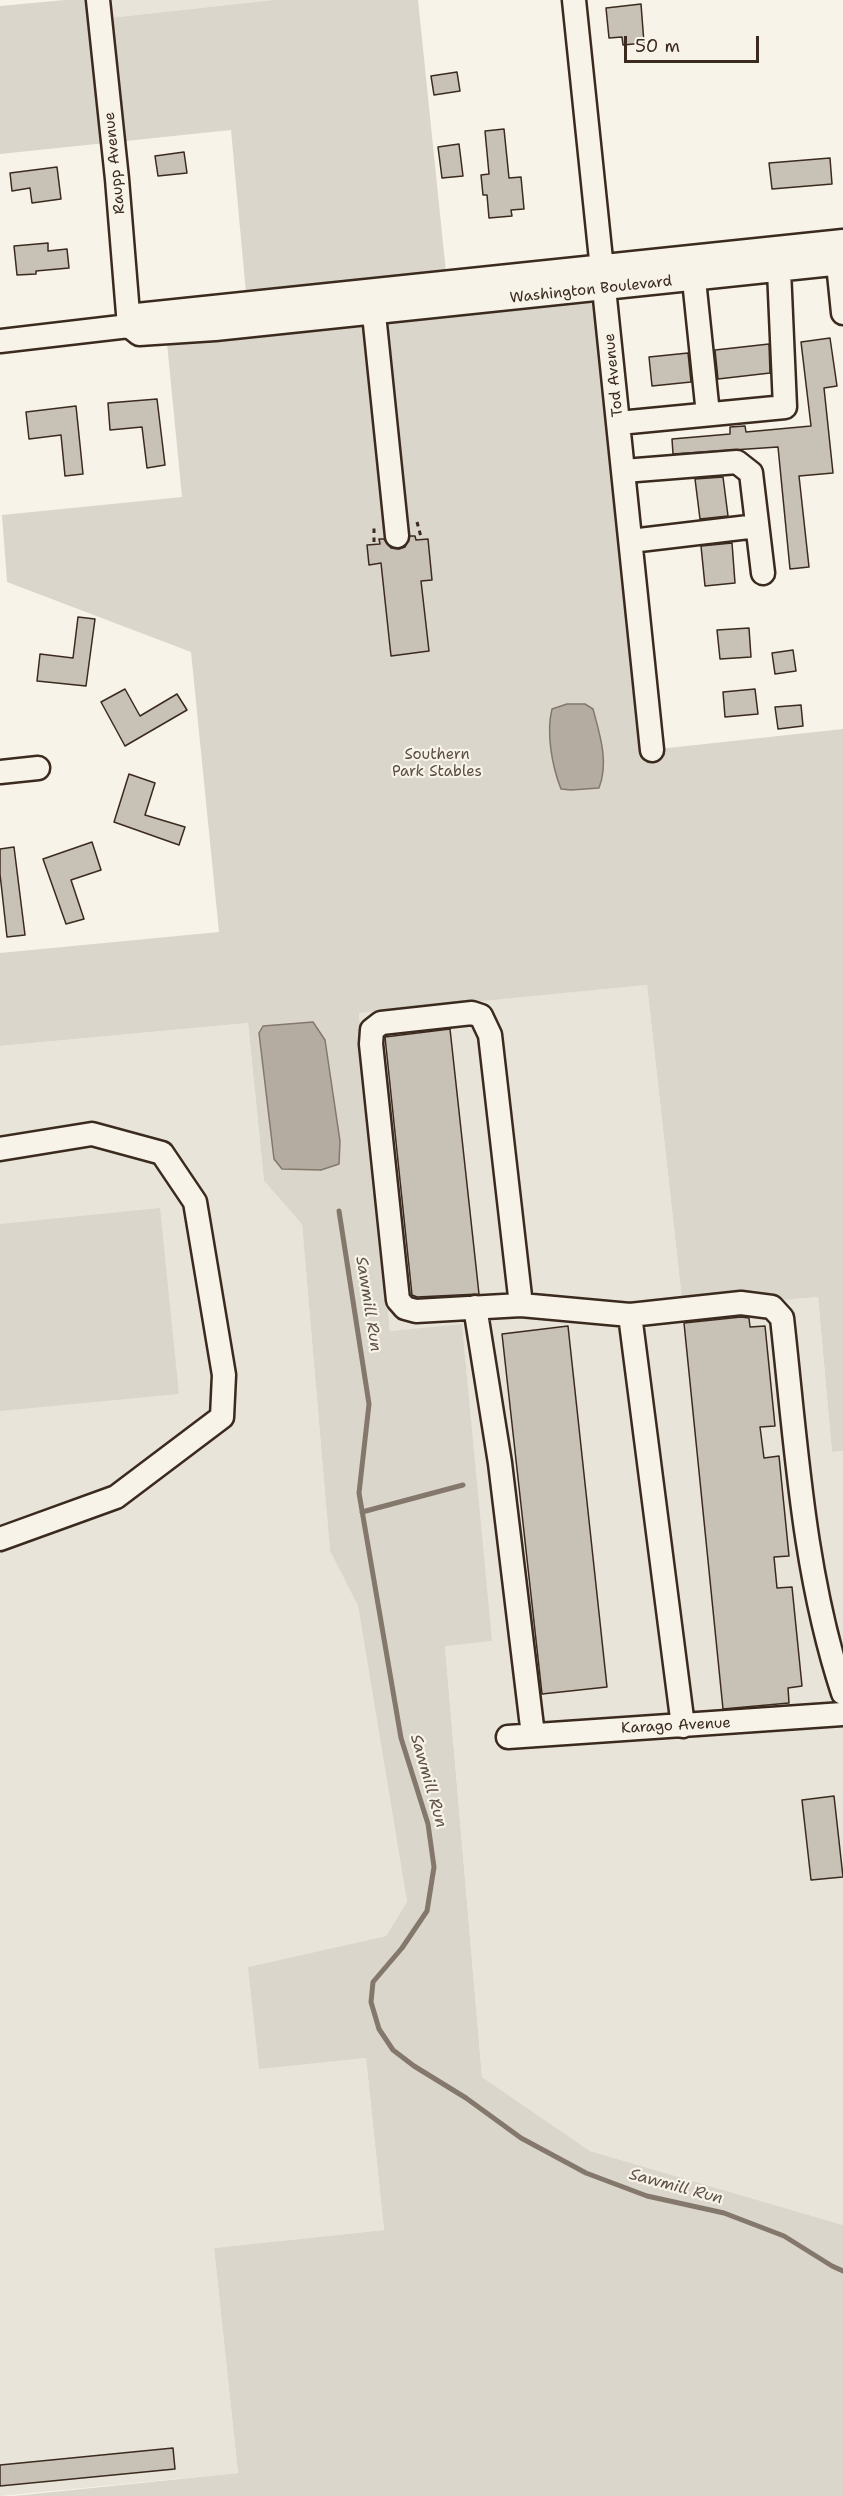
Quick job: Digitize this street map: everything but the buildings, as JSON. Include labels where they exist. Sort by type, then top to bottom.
[{"type":"street","name":"Raupp Avenue","points":[[98,0],[117,179],[129,326]]},
{"type":"street","name":"Tod Avenue","points":[[574,0],[652,750]]},
{"type":"street","name":"Washington Boulevard","points":[[0,341],[129,326],[137,315],[605,290],[779,270],[843,241]]},
{"type":"street","name":"Washington Boulevard","points":[[369,301],[601,267],[810,255],[841,263]]},
{"type":"street","points":[[841,263],[843,313]]},
{"type":"street","points":[[619,423],[785,407],[779,270]]},
{"type":"street","points":[[694,280],[708,414]]},
{"type":"street","points":[[369,301],[375,324],[397,536]]},
{"type":"street","points":[[624,471],[737,462],[751,473],[763,573]]},
{"type":"street","points":[[631,541],[757,526]]},
{"type":"street","points":[[0,772],[38,768]]},
{"type":"street","points":[[521,1305],[490,1035],[481,1016],[472,1013],[381,1023],[372,1030],[371,1044],[398,1300],[405,1308],[416,1311],[521,1305],[630,1315],[741,1303],[772,1307],[782,1318],[806,1537],[835,1669],[843,1693]]},
{"type":"street","points":[[0,1149],[92,1134],[162,1153],[195,1202],[224,1375],[222,1417],[116,1497],[0,1539]]},
{"type":"street","points":[[475,1307],[500,1463],[533,1735]]},
{"type":"street","points":[[630,1315],[683,1726]]},
{"type":"street","name":"Karago Avenue","points":[[508,1737],[843,1714]]},
{"type":"shaded area","points":[[98,0],[273,0],[100,19]]},
{"type":"shaded area","points":[[567,704],[585,704],[593,709],[601,739],[603,758],[599,788],[561,789],[551,749],[550,718],[552,709]]},
{"type":"shaded area","points":[[647,985],[683,1309],[818,1297],[832,1452],[843,1451],[843,2225],[590,2151],[482,2077],[445,1645],[491,1641],[462,1325],[390,1331],[359,1012]]},
{"type":"shaded area","points":[[313,1022],[325,1040],[340,1141],[339,1164],[321,1170],[282,1169],[274,1159],[259,1033],[263,1026]]},
{"type":"shaded area","points":[[248,1023],[264,1181],[302,1223],[330,1551],[358,1606],[407,1902],[386,1936],[249,1967],[259,2068],[366,2058],[384,2230],[214,2248],[238,2473],[0,2496],[0,1046]]},
{"type":"green space","name":"Southern Park Stables","points":[[65,0],[98,0],[100,19],[273,0],[418,0],[447,282],[606,289],[659,749],[843,729],[843,1451],[832,1452],[818,1297],[683,1309],[647,985],[359,1013],[390,1331],[462,1324],[492,1641],[445,1646],[482,2077],[590,2151],[843,2225],[843,2496],[14,2496],[238,2473],[214,2248],[384,2230],[366,2058],[259,2069],[248,1967],[386,1936],[407,1902],[358,1606],[330,1551],[302,1224],[264,1181],[248,1023],[0,1046],[0,953],[219,932],[191,652],[7,582],[2,515],[182,497],[166,333],[247,304],[231,130],[0,154],[0,6]]},
{"type":"green space","points":[[160,1208],[179,1394],[0,1411],[0,1224]]},
{"type":"waterway","name":"Sawmill Run","points":[[339,1211],[369,1404],[359,1493],[401,1738],[428,1824],[434,1867],[427,1911],[402,1948],[373,1982],[371,2002],[379,2029],[393,2050],[414,2066],[466,2098],[521,2138],[586,2173],[647,2196],[724,2213],[784,2236],[843,2271]]},
{"type":"waterway","points":[[362,1512],[463,1485]]}]
